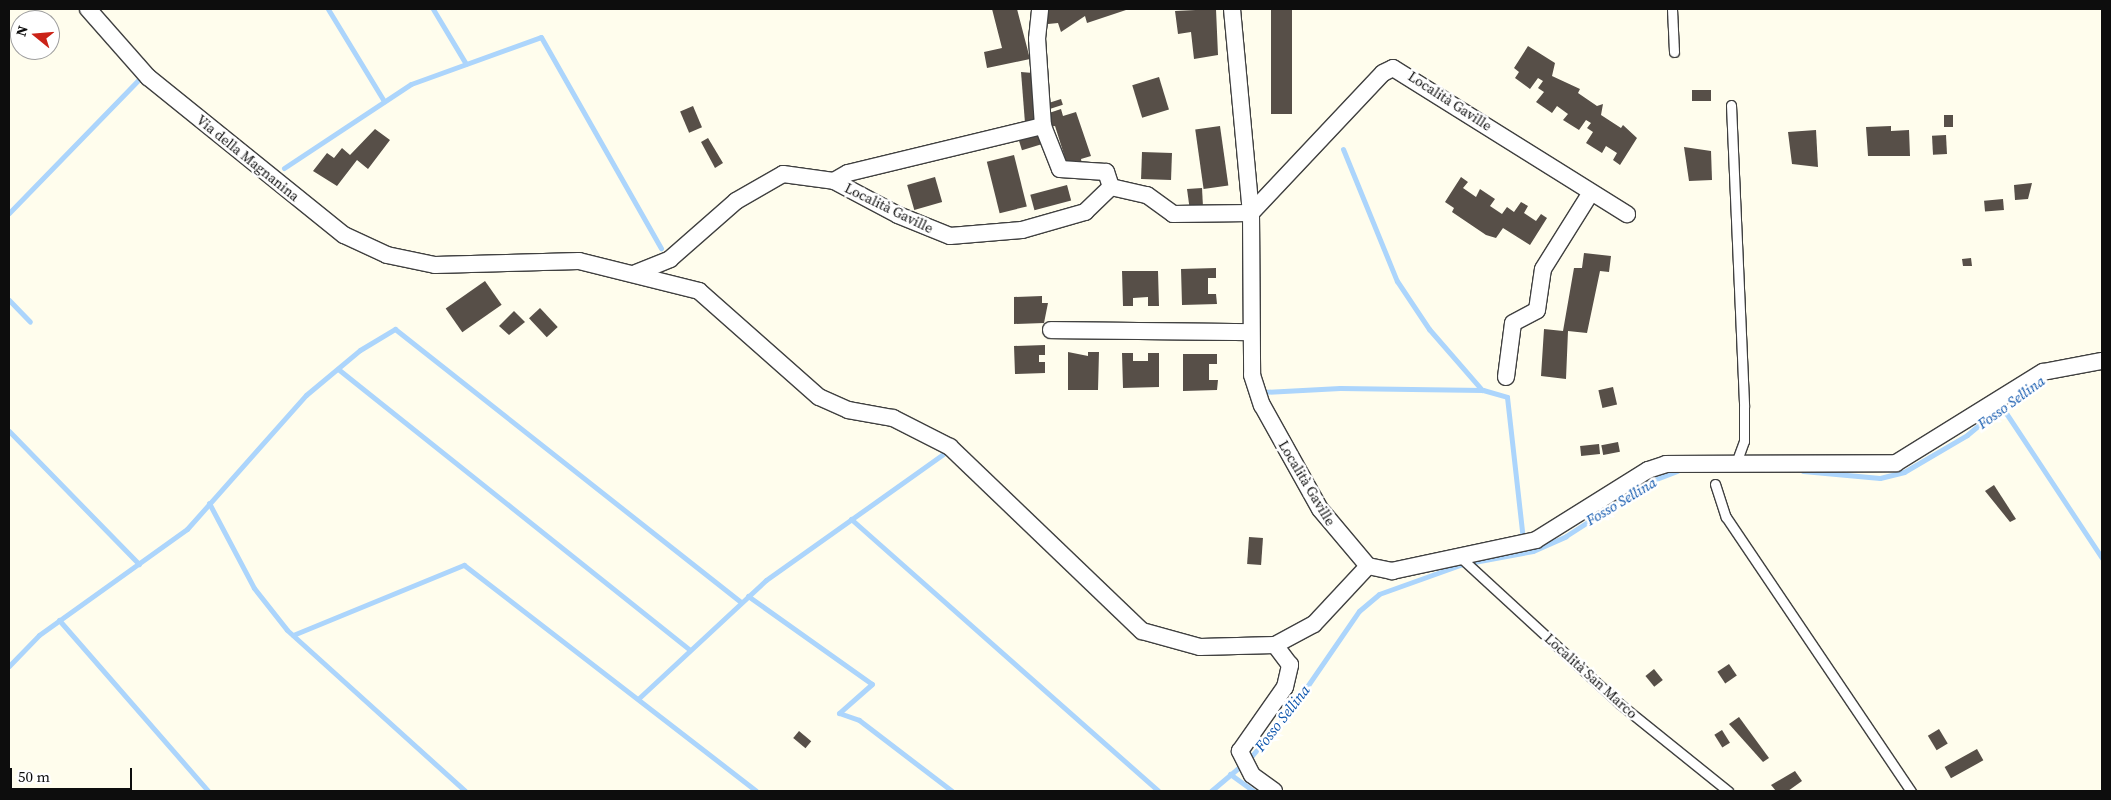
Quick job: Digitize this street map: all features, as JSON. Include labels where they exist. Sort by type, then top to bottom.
[{"type":"street","name":"Via della Magnanina","points":[[88,9],[148,78],[344,235],[387,255],[434,265],[579,261],[636,273],[700,290],[819,397],[848,410],[893,418],[950,447],[1142,631],[1200,647],[1275,645]]},
{"type":"street","points":[[1040,9],[1037,39],[1043,126],[1060,169],[1106,172],[1112,187],[1148,195],[1173,214],[1251,213]]},
{"type":"street","name":"Località Gaville","points":[[1232,9],[1251,213],[1250,332],[1252,375],[1269,418],[1320,509],[1368,566]]},
{"type":"street","name":"Località Gaville","points":[[1251,213],[1383,73],[1393,68],[1590,194],[1627,214]]},
{"type":"street","name":"Località Gaville","points":[[834,181],[848,173],[1043,126]]},
{"type":"street","name":"Località Gaville","points":[[636,273],[670,259],[736,201],[784,174],[834,181],[898,215],[950,236],[1022,230],[1086,212],[1112,187]]},
{"type":"street","points":[[1506,377],[1513,323],[1537,310],[1543,269],[1590,194]]},
{"type":"street","points":[[1051,330],[1250,332]]},
{"type":"street","points":[[1274,791],[1252,775],[1240,751],[1285,687],[1290,665],[1275,645],[1314,624],[1368,566],[1392,571],[1536,540],[1648,470],[1666,464],[1896,463],[2043,372],[2102,361]]},
{"type":"lane","points":[[1672,9],[1674,52]]},
{"type":"lane","points":[[1731,105],[1744,407],[1744,441],[1736,463]]},
{"type":"lane","points":[[1715,484],[1726,517],[1911,791]]},
{"type":"lane","name":"Località San Marco","points":[[1459,556],[1620,704],[1728,791]]},
{"type":"building","points":[[992,9],[1017,9],[1030,59],[987,68],[984,52],[1002,48]]},
{"type":"building","points":[[1046,9],[1129,9],[1087,23],[1085,16],[1061,32],[1058,23],[1048,24]]},
{"type":"building","points":[[1216,9],[1218,55],[1194,59],[1191,32],[1178,34],[1175,11]]},
{"type":"building","points":[[1271,9],[1292,9],[1292,114],[1271,114]]},
{"type":"building","points":[[1528,46],[1555,63],[1552,76],[1580,89],[1578,93],[1597,106],[1603,104],[1601,115],[1621,128],[1623,125],[1637,138],[1620,165],[1613,160],[1617,153],[1606,146],[1602,153],[1586,143],[1593,132],[1587,128],[1591,123],[1586,120],[1579,130],[1563,120],[1568,114],[1557,106],[1552,113],[1536,102],[1544,92],[1538,88],[1543,81],[1538,78],[1530,89],[1515,78],[1519,72],[1514,68]]},
{"type":"building","points":[[1021,72],[1033,73],[1035,121],[1025,123]]},
{"type":"building","points":[[1159,77],[1169,110],[1142,118],[1132,85]]},
{"type":"building","points":[[1692,90],[1711,90],[1711,101],[1692,101]]},
{"type":"building","points":[[1061,99],[1063,105],[1050,109],[1049,103]]},
{"type":"building","points":[[693,106],[702,127],[689,133],[680,111]]},
{"type":"building","points":[[1061,109],[1063,116],[1076,112],[1091,156],[1081,159],[1082,164],[1067,164],[1055,126],[1050,127],[1046,114]]},
{"type":"building","points":[[1944,115],[1953,115],[1953,127],[1944,127]]},
{"type":"building","points":[[1220,126],[1228,185],[1204,189],[1195,129]]},
{"type":"building","points":[[1891,126],[1891,131],[1909,130],[1910,156],[1868,156],[1866,127]]},
{"type":"building","points":[[375,129],[390,140],[368,169],[357,160],[337,186],[313,171],[327,153],[334,158],[342,148],[350,155]]},
{"type":"building","points":[[1816,130],[1818,167],[1792,164],[1788,132]]},
{"type":"building","points":[[1041,134],[1044,144],[1022,150],[1019,141]]},
{"type":"building","points":[[1946,135],[1947,154],[1933,155],[1932,136]]},
{"type":"building","points":[[708,138],[723,163],[715,168],[701,142]]},
{"type":"building","points":[[1684,147],[1711,151],[1712,180],[1689,181]]},
{"type":"building","points":[[1142,152],[1172,153],[1171,180],[1141,179]]},
{"type":"building","points":[[1014,155],[1027,206],[1000,213],[987,162]]},
{"type":"building","points":[[935,177],[942,202],[914,210],[907,185]]},
{"type":"building","points":[[1461,177],[1468,182],[1463,188],[1476,197],[1480,189],[1495,199],[1490,206],[1502,214],[1507,207],[1514,212],[1521,202],[1528,206],[1524,213],[1536,221],[1541,214],[1547,218],[1530,245],[1503,228],[1496,238],[1486,235],[1452,212],[1454,208],[1445,202]]},
{"type":"building","points":[[2032,183],[2028,199],[2015,200],[2014,185]]},
{"type":"building","points":[[1067,185],[1071,200],[1034,210],[1030,195]]},
{"type":"building","points":[[1202,188],[1203,207],[1190,211],[1187,189]]},
{"type":"building","points":[[2003,199],[2004,210],[1985,212],[1984,201]]},
{"type":"building","points":[[1584,253],[1611,256],[1609,272],[1600,271],[1587,333],[1568,331],[1566,379],[1541,376],[1544,329],[1563,331],[1574,268],[1582,268]]},
{"type":"building","points":[[1971,258],[1972,266],[1963,266],[1962,259]]},
{"type":"building","points":[[1216,268],[1216,278],[1208,278],[1208,294],[1216,294],[1217,304],[1182,305],[1181,269]]},
{"type":"building","points":[[1122,271],[1158,271],[1159,306],[1148,306],[1148,297],[1133,298],[1133,306],[1123,306]]},
{"type":"building","points":[[485,281],[502,305],[462,332],[446,309]]},
{"type":"building","points":[[1042,296],[1042,303],[1048,303],[1044,323],[1014,324],[1014,297]]},
{"type":"building","points":[[540,308],[558,327],[547,337],[529,318]]},
{"type":"building","points":[[514,311],[525,322],[509,335],[499,326]]},
{"type":"building","points":[[1045,345],[1045,355],[1039,355],[1039,362],[1045,362],[1045,373],[1015,374],[1014,346]]},
{"type":"building","points":[[1068,352],[1088,356],[1088,352],[1099,352],[1098,390],[1068,390]]},
{"type":"building","points":[[1122,353],[1133,353],[1133,361],[1148,361],[1148,353],[1159,353],[1159,387],[1123,388]]},
{"type":"building","points":[[1183,354],[1217,354],[1217,364],[1209,364],[1209,380],[1218,380],[1217,390],[1183,391]]},
{"type":"building","points":[[1613,387],[1617,405],[1602,408],[1598,390]]},
{"type":"building","points":[[1618,442],[1620,452],[1603,455],[1601,445]]},
{"type":"building","points":[[1599,444],[1600,454],[1581,456],[1580,446]]},
{"type":"building","points":[[1994,485],[2016,519],[2010,522],[1985,491]]},
{"type":"building","points":[[1249,537],[1263,538],[1261,565],[1247,564]]},
{"type":"building","points":[[1729,664],[1737,676],[1725,683],[1717,672]]},
{"type":"building","points":[[1654,669],[1663,680],[1654,687],[1645,676]]},
{"type":"building","points":[[1739,717],[1769,758],[1763,762],[1729,724]]},
{"type":"building","points":[[1939,729],[1948,744],[1937,750],[1928,736]]},
{"type":"building","points":[[1722,730],[1730,743],[1722,747],[1714,735]]},
{"type":"building","points":[[799,731],[811,741],[805,748],[793,738]]},
{"type":"building","points":[[1977,749],[1983,760],[1951,778],[1945,767]]},
{"type":"building","points":[[1795,771],[1802,781],[1788,791],[1776,791],[1771,785]]},
{"type":"waterway","points":[[328,9],[384,101]]},
{"type":"waterway","points":[[433,9],[466,64]]},
{"type":"waterway","points":[[284,168],[411,84],[541,37],[661,248]]},
{"type":"waterway","points":[[9,213],[142,76]]},
{"type":"waterway","points":[[1343,149],[1397,281],[1429,329],[1482,390]]},
{"type":"waterway","points":[[9,300],[30,322]]},
{"type":"waterway","points":[[9,666],[39,635],[187,529],[306,395],[360,350],[395,329],[741,602]]},
{"type":"waterway","points":[[338,369],[689,649]]},
{"type":"waterway","points":[[1263,392],[1340,388],[1483,390],[1507,397],[1523,539]]},
{"type":"waterway","name":"Fosso Sellina","points":[[1803,471],[1880,478],[1904,472],[1967,435],[2003,405]]},
{"type":"waterway","points":[[2002,407],[2102,558]]},
{"type":"waterway","points":[[9,431],[139,564]]},
{"type":"waterway","points":[[639,698],[766,580],[943,454]]},
{"type":"waterway","name":"Fosso Sellina","points":[[1211,791],[1250,758],[1293,707],[1359,611],[1379,594],[1463,564],[1533,551],[1566,536],[1651,481],[1677,471]]},
{"type":"waterway","points":[[209,503],[254,588],[287,630],[465,791]]},
{"type":"waterway","points":[[851,519],[1158,791]]},
{"type":"waterway","points":[[293,635],[464,565],[756,791]]},
{"type":"waterway","points":[[748,596],[872,684],[839,713],[859,720],[952,791]]},
{"type":"waterway","points":[[59,620],[208,791]]},
{"type":"waterway","points":[[1230,774],[1253,791]]}]
